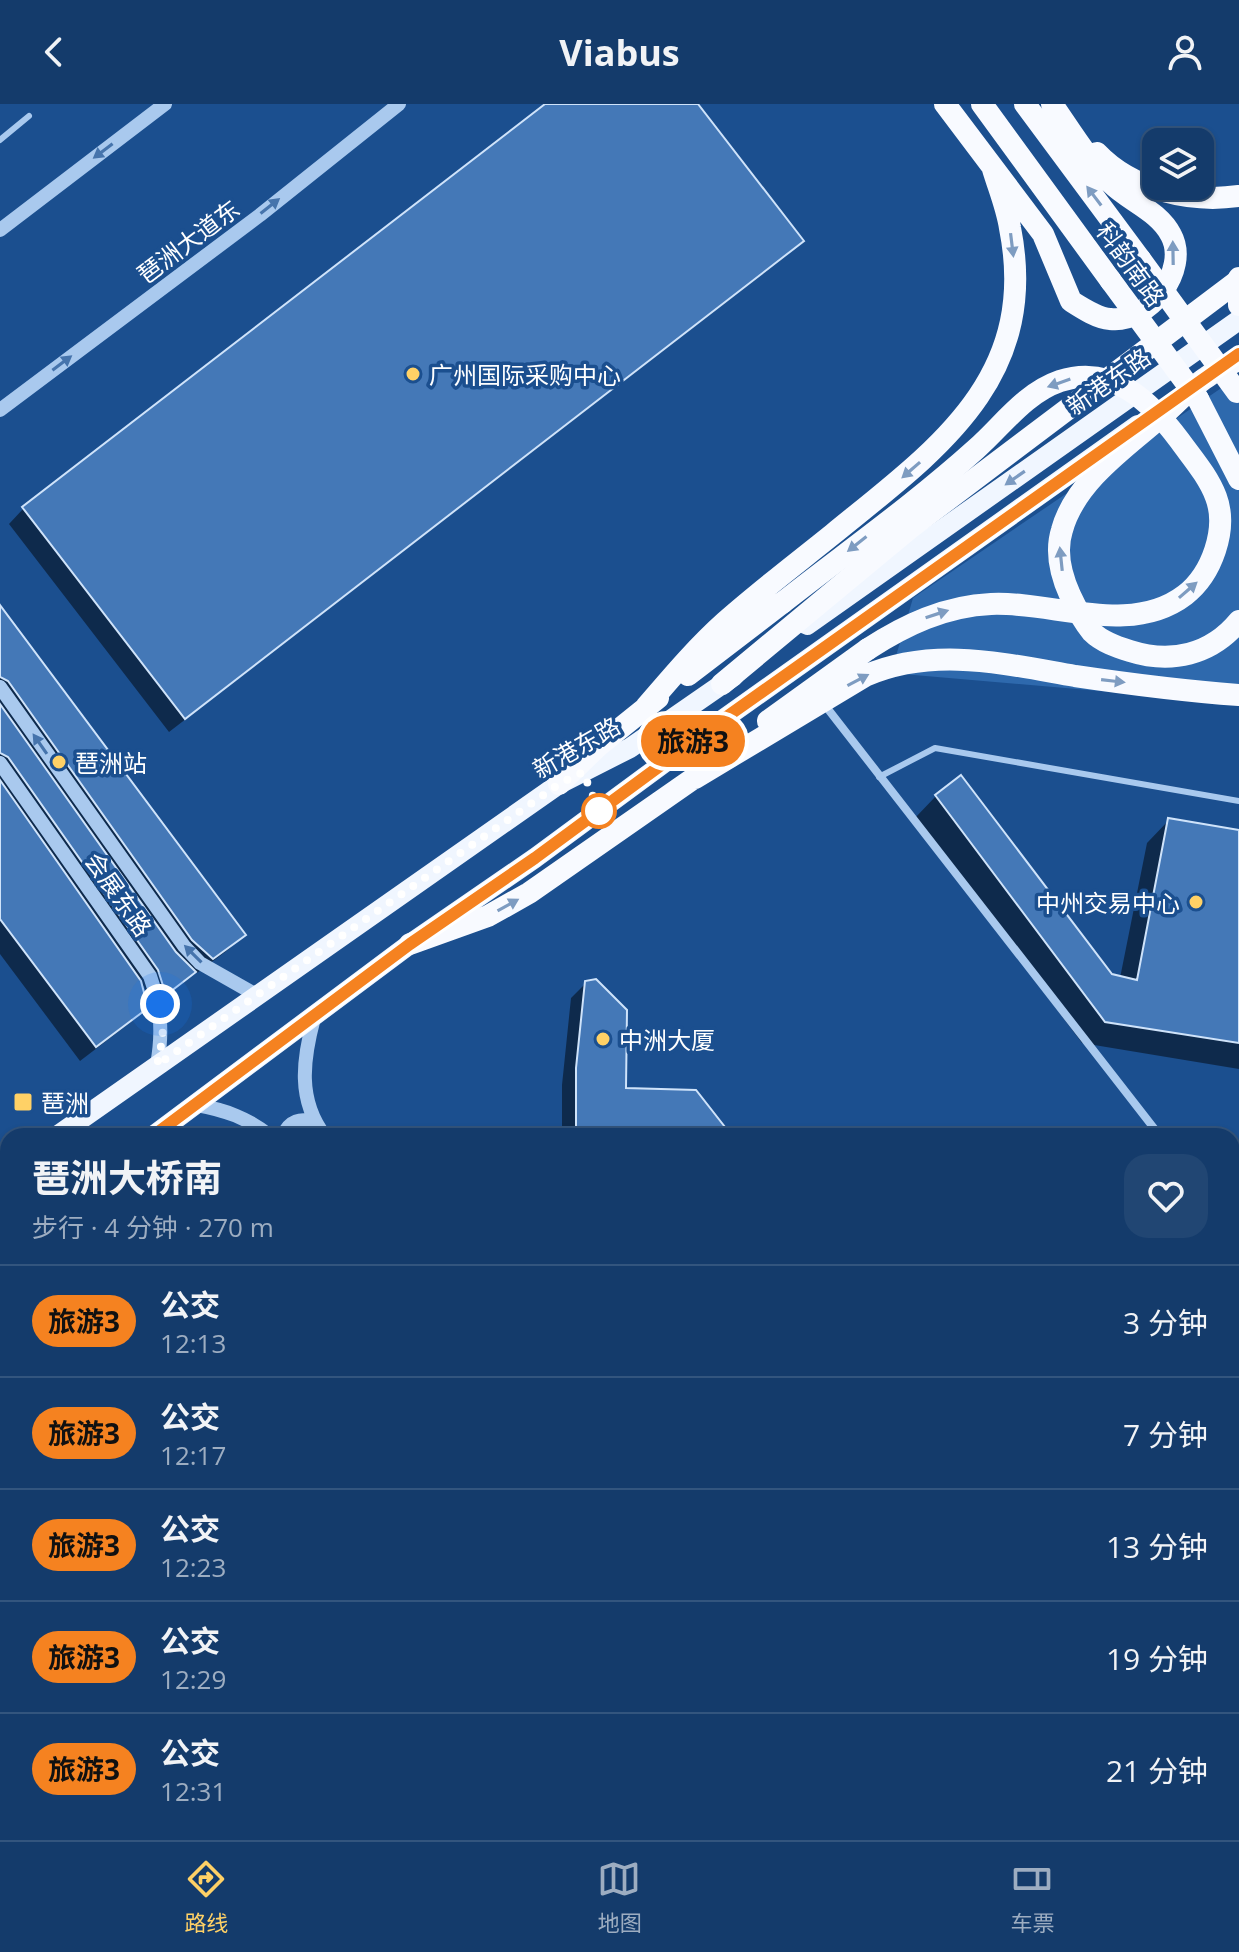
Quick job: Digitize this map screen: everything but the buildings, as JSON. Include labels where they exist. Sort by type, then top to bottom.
[{"type":"highway","points":[[945,104],[1043,234],[1071,301],[1109,319],[1132,317],[1165,290],[1173,272],[1174,242],[1171,234],[1153,215],[1109,181],[1055,108]]},
{"type":"highway","name":"科韵南路","points":[[982,104],[1198,399],[1235,455],[1239,479]]},
{"type":"highway","name":"科韵南路","points":[[1025,104],[1238,394]]},
{"type":"highway","points":[[1055,108],[1104,160],[1155,189],[1208,199],[1239,196]]},
{"type":"highway","points":[[646,707],[688,658],[724,623],[933,451],[966,416],[980,395],[1008,330],[1014,298],[1011,234],[993,169]]},
{"type":"highway","points":[[1239,279],[1239,305]]},
{"type":"highway","points":[[722,684],[910,528],[1239,279]]},
{"type":"highway","points":[[1239,357],[1207,377],[1105,466],[1075,501],[1062,529],[1059,548],[1061,567],[1078,612],[1094,634],[1115,647],[1144,656],[1174,658],[1195,653],[1218,641],[1239,621]]},
{"type":"highway","points":[[559,784],[597,747],[646,707],[943,476],[1031,397],[1059,381],[1089,377],[1122,385],[1136,393],[1161,416],[1203,472],[1217,498],[1218,540],[1197,584],[1167,605],[1152,612],[1118,615],[1016,604],[974,605],[935,614],[868,649],[775,715],[695,778]]},
{"type":"highway","points":[[410,944],[488,916],[517,901],[695,778],[877,671],[907,663],[951,658],[1239,695]]},
{"type":"main road","name":"新港东路","points":[[68,1128],[559,784],[630,748],[1239,320]]},
{"type":"main road","points":[[164,1128],[410,944],[1207,377]]},
{"type":"street","points":[[0,230],[165,104]]},
{"type":"street","name":"琶洲大道东","points":[[0,410],[260,215],[399,104]]},
{"type":"street","points":[[0,687],[184,946],[200,963],[258,996]]},
{"type":"street","points":[[822,701],[1154,1128]]},
{"type":"street","name":"会展东路","points":[[0,763],[150,976],[160,1004],[163,1037],[157,1065]]},
{"type":"street","points":[[314,1018],[304,1060],[304,1081],[319,1128]]},
{"type":"street","points":[[197,1105],[229,1112],[259,1128]]},
{"type":"street","points":[[287,1128],[306,1119],[315,1123]]},
{"type":"lane","points":[[0,140],[29,116]]},
{"type":"lane","points":[[879,777],[935,748],[1239,801]]},
{"type":"shaded area","points":[[1239,376],[1239,703],[891,673],[913,598]]},
{"type":"bus line","name":"旅游3","points":[[164,1128],[410,944],[535,858],[725,718],[1239,354]]},
{"type":"place","name":"广州国际采购中心","points":[[413,374]]},
{"type":"place","name":"琶洲站","points":[[59,762]]},
{"type":"place","name":"中州交易中心","points":[[1196,902]]},
{"type":"place","name":"中洲大厦","points":[[603,1039]]},
{"type":"place","name":"琶洲","points":[[23,1102]]},
{"type":"route","points":[[160,1004],[163,1037],[157,1065],[559,784],[583,772],[599,811]]}]
